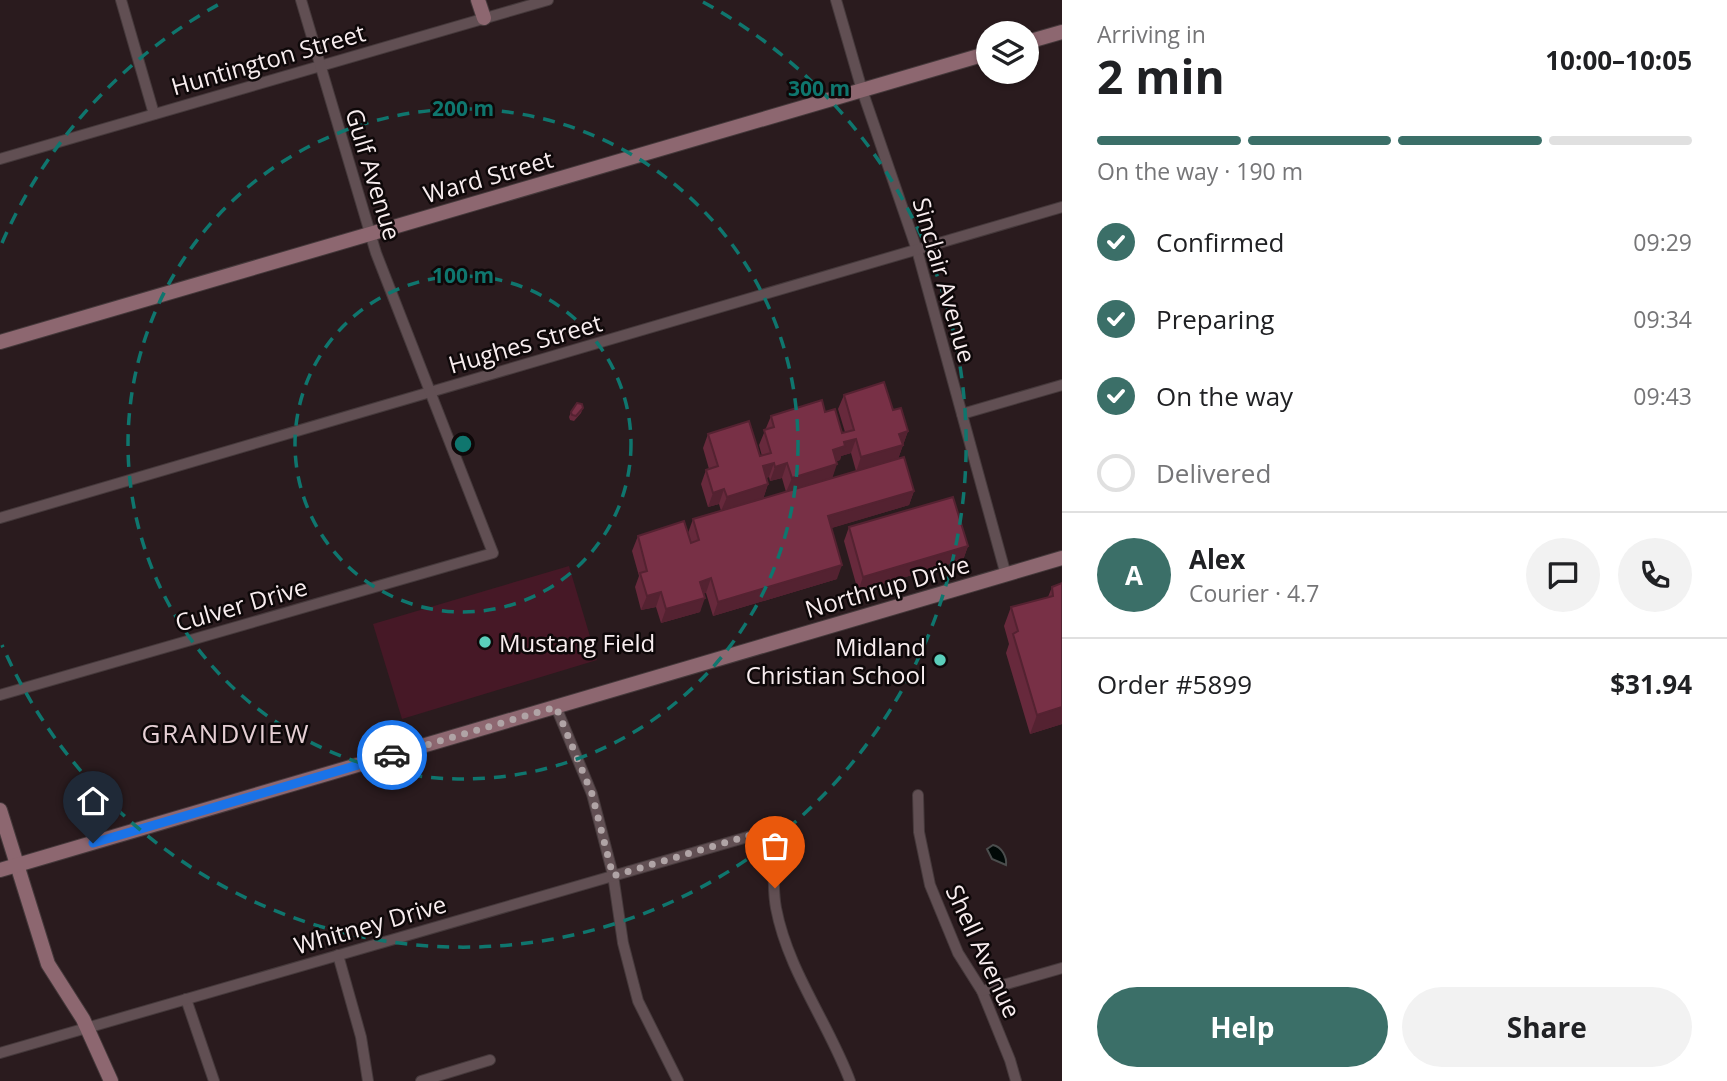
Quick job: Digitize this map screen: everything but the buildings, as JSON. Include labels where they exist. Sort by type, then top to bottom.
[{"type":"street","points":[[121,0],[154,114]]},
{"type":"street","name":"Gulf Avenue","points":[[301,0],[370,234],[493,553]]},
{"type":"street","points":[[478,0],[484,18]]},
{"type":"street","name":"Huntington Street","points":[[0,159],[548,0]]},
{"type":"street","name":"Sinclair Avenue","points":[[836,0],[862,90],[917,250],[1006,575]]},
{"type":"street","points":[[1039,39],[1062,32]]},
{"type":"street","name":"Ward Street","points":[[0,342],[976,57]]},
{"type":"street","name":"Hughes Street","points":[[0,519],[1062,207]]},
{"type":"street","points":[[962,414],[1062,385]]},
{"type":"street","name":"Culver Drive","points":[[0,695],[493,553]]},
{"type":"street","name":"Northrup Drive","points":[[0,870],[1062,558]]},
{"type":"street","points":[[556,707],[592,794],[613,876],[623,943],[638,1001],[678,1081]]},
{"type":"street","name":"Shell Avenue","points":[[918,795],[919,832],[930,886],[958,953],[982,991],[1010,1059],[1016,1081]]},
{"type":"street","points":[[0,810],[48,964],[83,1019],[111,1081]]},
{"type":"street","name":"Whitney Drive","points":[[0,1053],[751,835],[765,846],[773,869],[776,908],[790,954],[811,1002],[837,1047],[850,1081]]},
{"type":"street","points":[[338,955],[361,1037],[368,1081]]},
{"type":"street","points":[[982,991],[1062,968]]},
{"type":"street","points":[[186,999],[214,1081]]},
{"type":"street","points":[[421,1081],[490,1060]]},
{"type":"shaded area","name":"Mustang Field","points":[[569,566],[597,660],[402,719],[373,624]]},
{"type":"shaded area","points":[[993,845],[1003,853],[1006,865],[992,859],[987,849]]},
{"type":"way so far","points":[[392,755],[556,707],[592,794],[613,876],[751,835],[765,846],[773,869],[775,888]]},
{"type":"place","name":"Mustang Field","points":[[485,642]]},
{"type":"place","name":"Midland Christian School","points":[[940,660]]},
{"type":"district","name":"GRANDVIEW","points":[[226,733]]},
{"type":"route","points":[[93,843],[392,755]]}]
